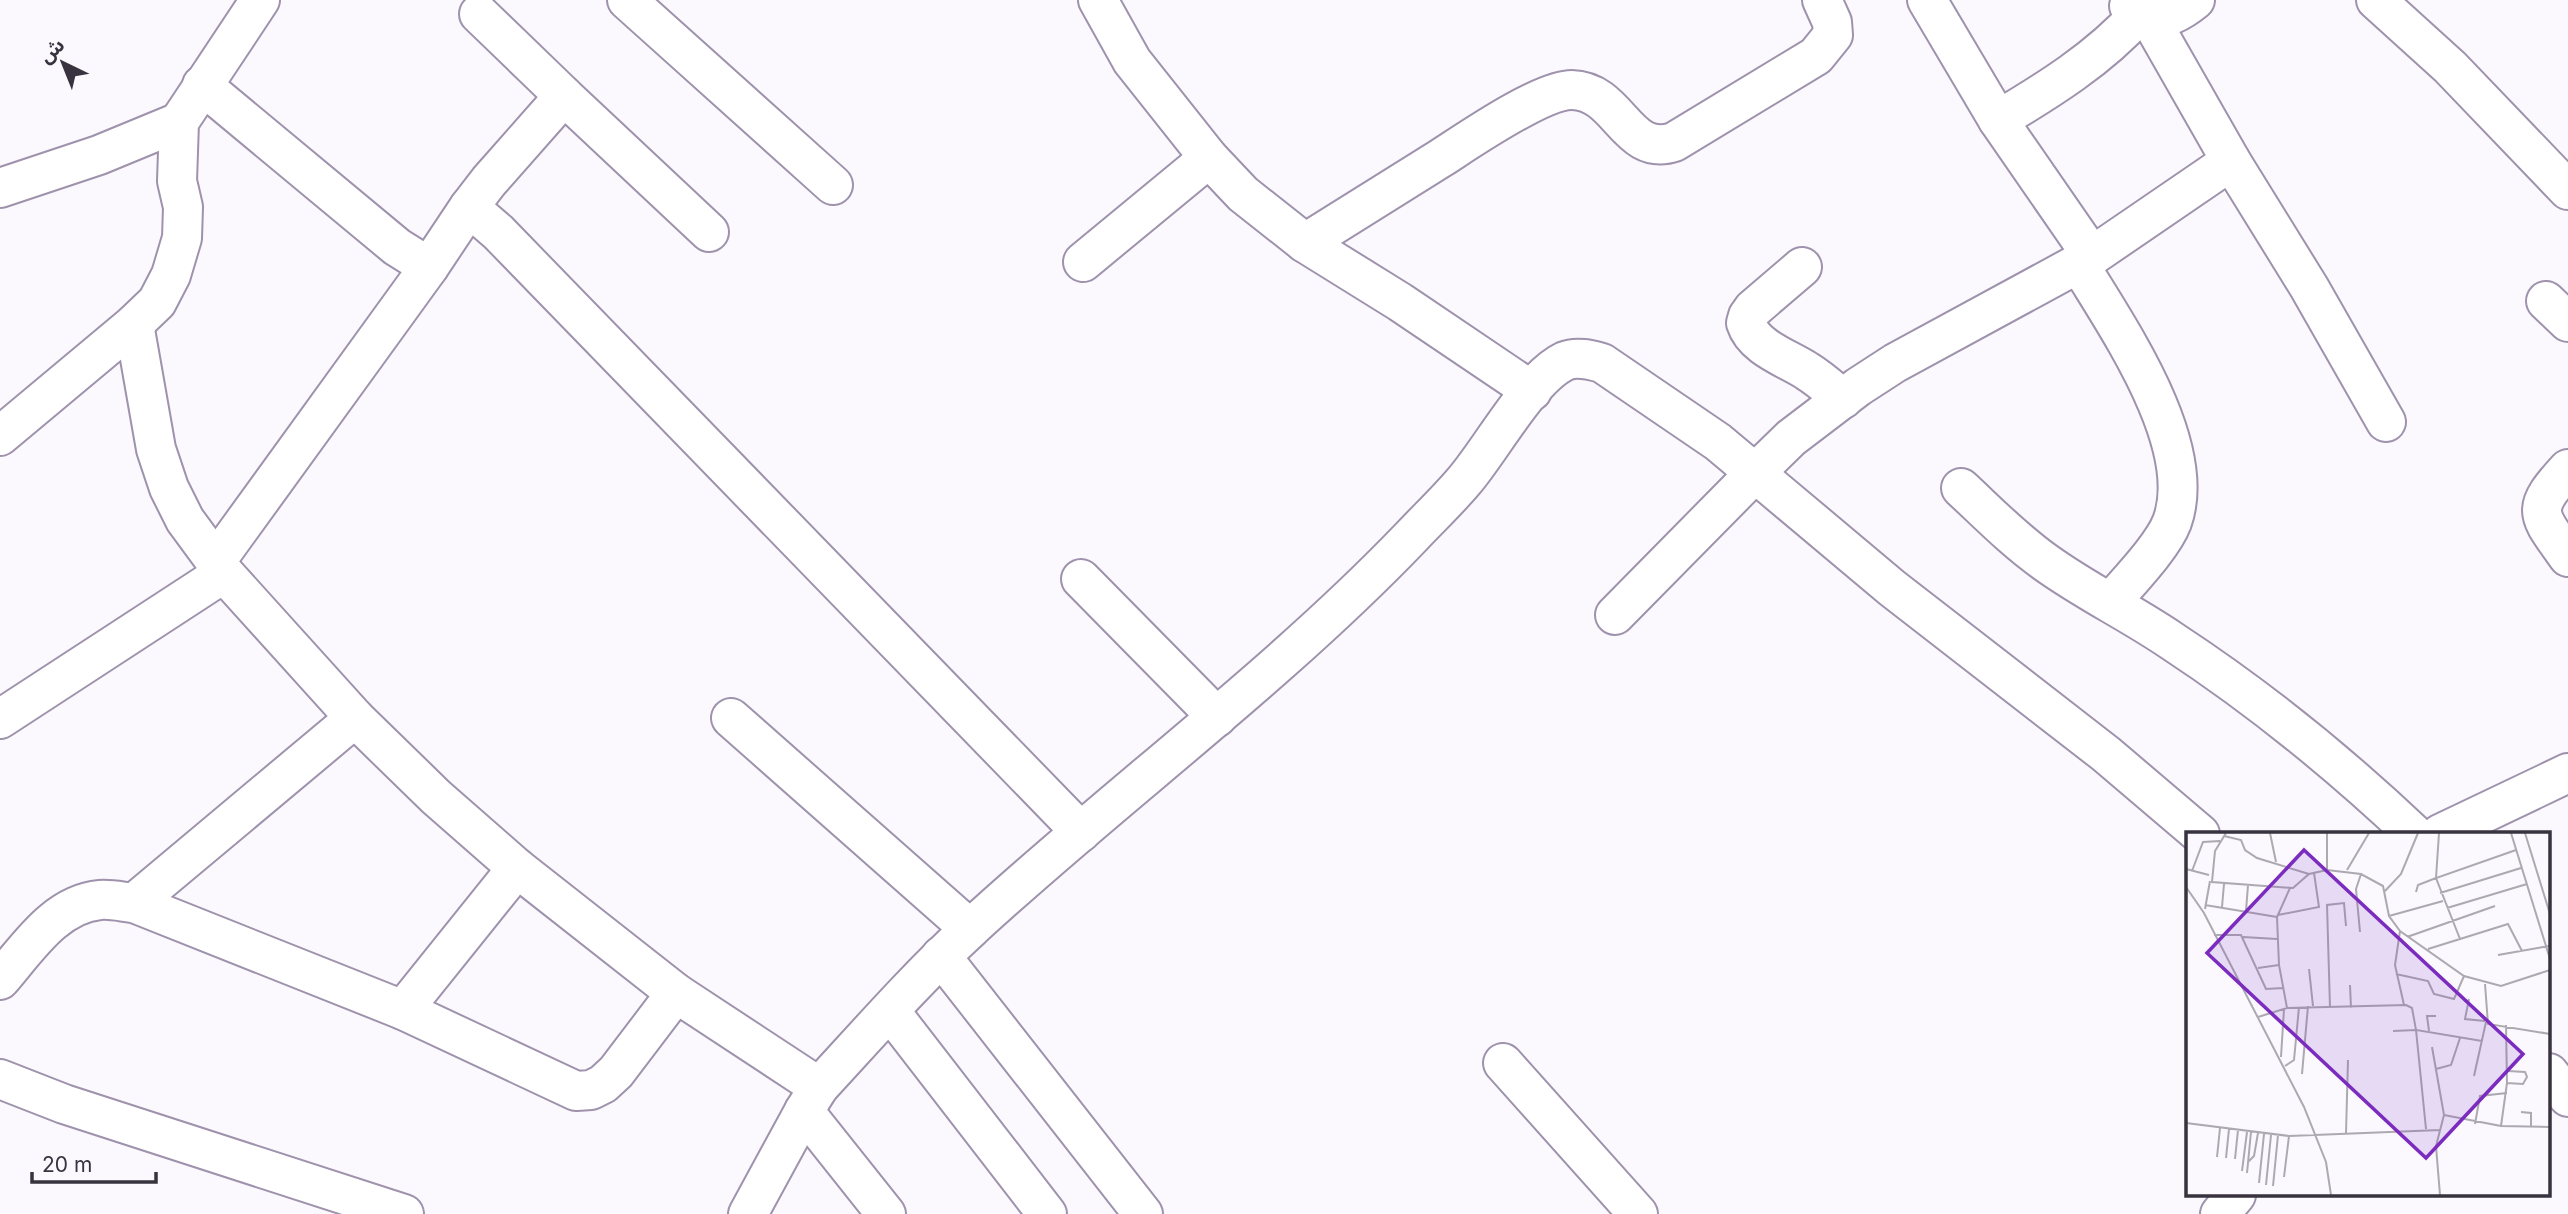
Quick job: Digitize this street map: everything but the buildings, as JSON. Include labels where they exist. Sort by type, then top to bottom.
[{"type":"street","points":[[0,436],[157,302],[171,275],[182,238],[183,207],[177,181],[179,122],[260,0]]},
{"type":"street","points":[[626,0],[833,185]]},
{"type":"street","points":[[1098,0],[1132,61],[1209,158],[1243,194],[1306,243],[1400,302],[1532,391]]},
{"type":"street","points":[[1306,243],[1516,111],[1572,90],[1593,95],[1612,109],[1647,144],[1662,146],[1674,142],[1816,56],[1833,35],[1832,22],[1822,0]]},
{"type":"street","points":[[1927,0],[2085,260],[2163,415],[2178,487],[2172,524],[2112,602]]},
{"type":"street","points":[[2137,11],[2167,17],[2195,0]]},
{"type":"street","points":[[2376,0],[2450,66],[2568,190]]},
{"type":"street","points":[[1998,120],[2083,65],[2125,29],[2137,11]]},
{"type":"street","points":[[2137,11],[2309,287],[2386,422]]},
{"type":"street","points":[[479,14],[709,232]]},
{"type":"street","points":[[202,85],[397,247],[429,267]]},
{"type":"street","points":[[0,719],[220,567],[469,208],[489,181],[564,96]]},
{"type":"street","points":[[0,188],[99,155],[179,122]]},
{"type":"street","points":[[1083,262],[1209,158]]},
{"type":"street","points":[[1615,615],[1791,438],[1843,399],[1895,363],[2085,260],[2231,160]]},
{"type":"street","points":[[469,208],[498,232],[1081,832]]},
{"type":"street","points":[[1802,267],[1753,309],[1746,323],[1748,330],[1778,355],[1808,372],[1843,399]]},
{"type":"street","points":[[134,324],[156,449],[169,488],[185,520],[220,567],[355,718],[436,797],[517,868],[811,1099],[886,1214]]},
{"type":"street","points":[[748,1214],[811,1099],[941,956],[1217,717],[1381,568],[1465,481],[1532,391],[1548,374],[1566,361],[1583,358],[1602,363],[1718,442],[1892,588],[2106,754],[2198,832]]},
{"type":"street","points":[[2568,470],[2547,494],[2541,516],[2568,557]]},
{"type":"street","points":[[1961,488],[2015,539],[2045,562],[2174,642],[2253,699],[2363,786],[2412,832]]},
{"type":"street","points":[[1082,579],[1217,717]]},
{"type":"street","points":[[134,903],[355,718]]},
{"type":"street","points":[[731,718],[970,929]]},
{"type":"street","points":[[2444,832],[2568,773]]},
{"type":"street","points":[[403,1010],[517,868]]},
{"type":"street","points":[[0,980],[46,928],[68,909],[100,900],[134,903],[403,1010],[576,1091],[591,1090],[603,1084],[616,1072],[676,993]]},
{"type":"street","points":[[941,956],[1143,1214]]},
{"type":"street","points":[[890,1011],[1047,1214]]},
{"type":"street","points":[[1503,1063],[1638,1214]]},
{"type":"street","points":[[2550,1074],[2568,1097]]},
{"type":"street","points":[[0,1079],[77,1109],[404,1214]]},
{"type":"street","points":[[2220,1214],[2235,1196]]}]
